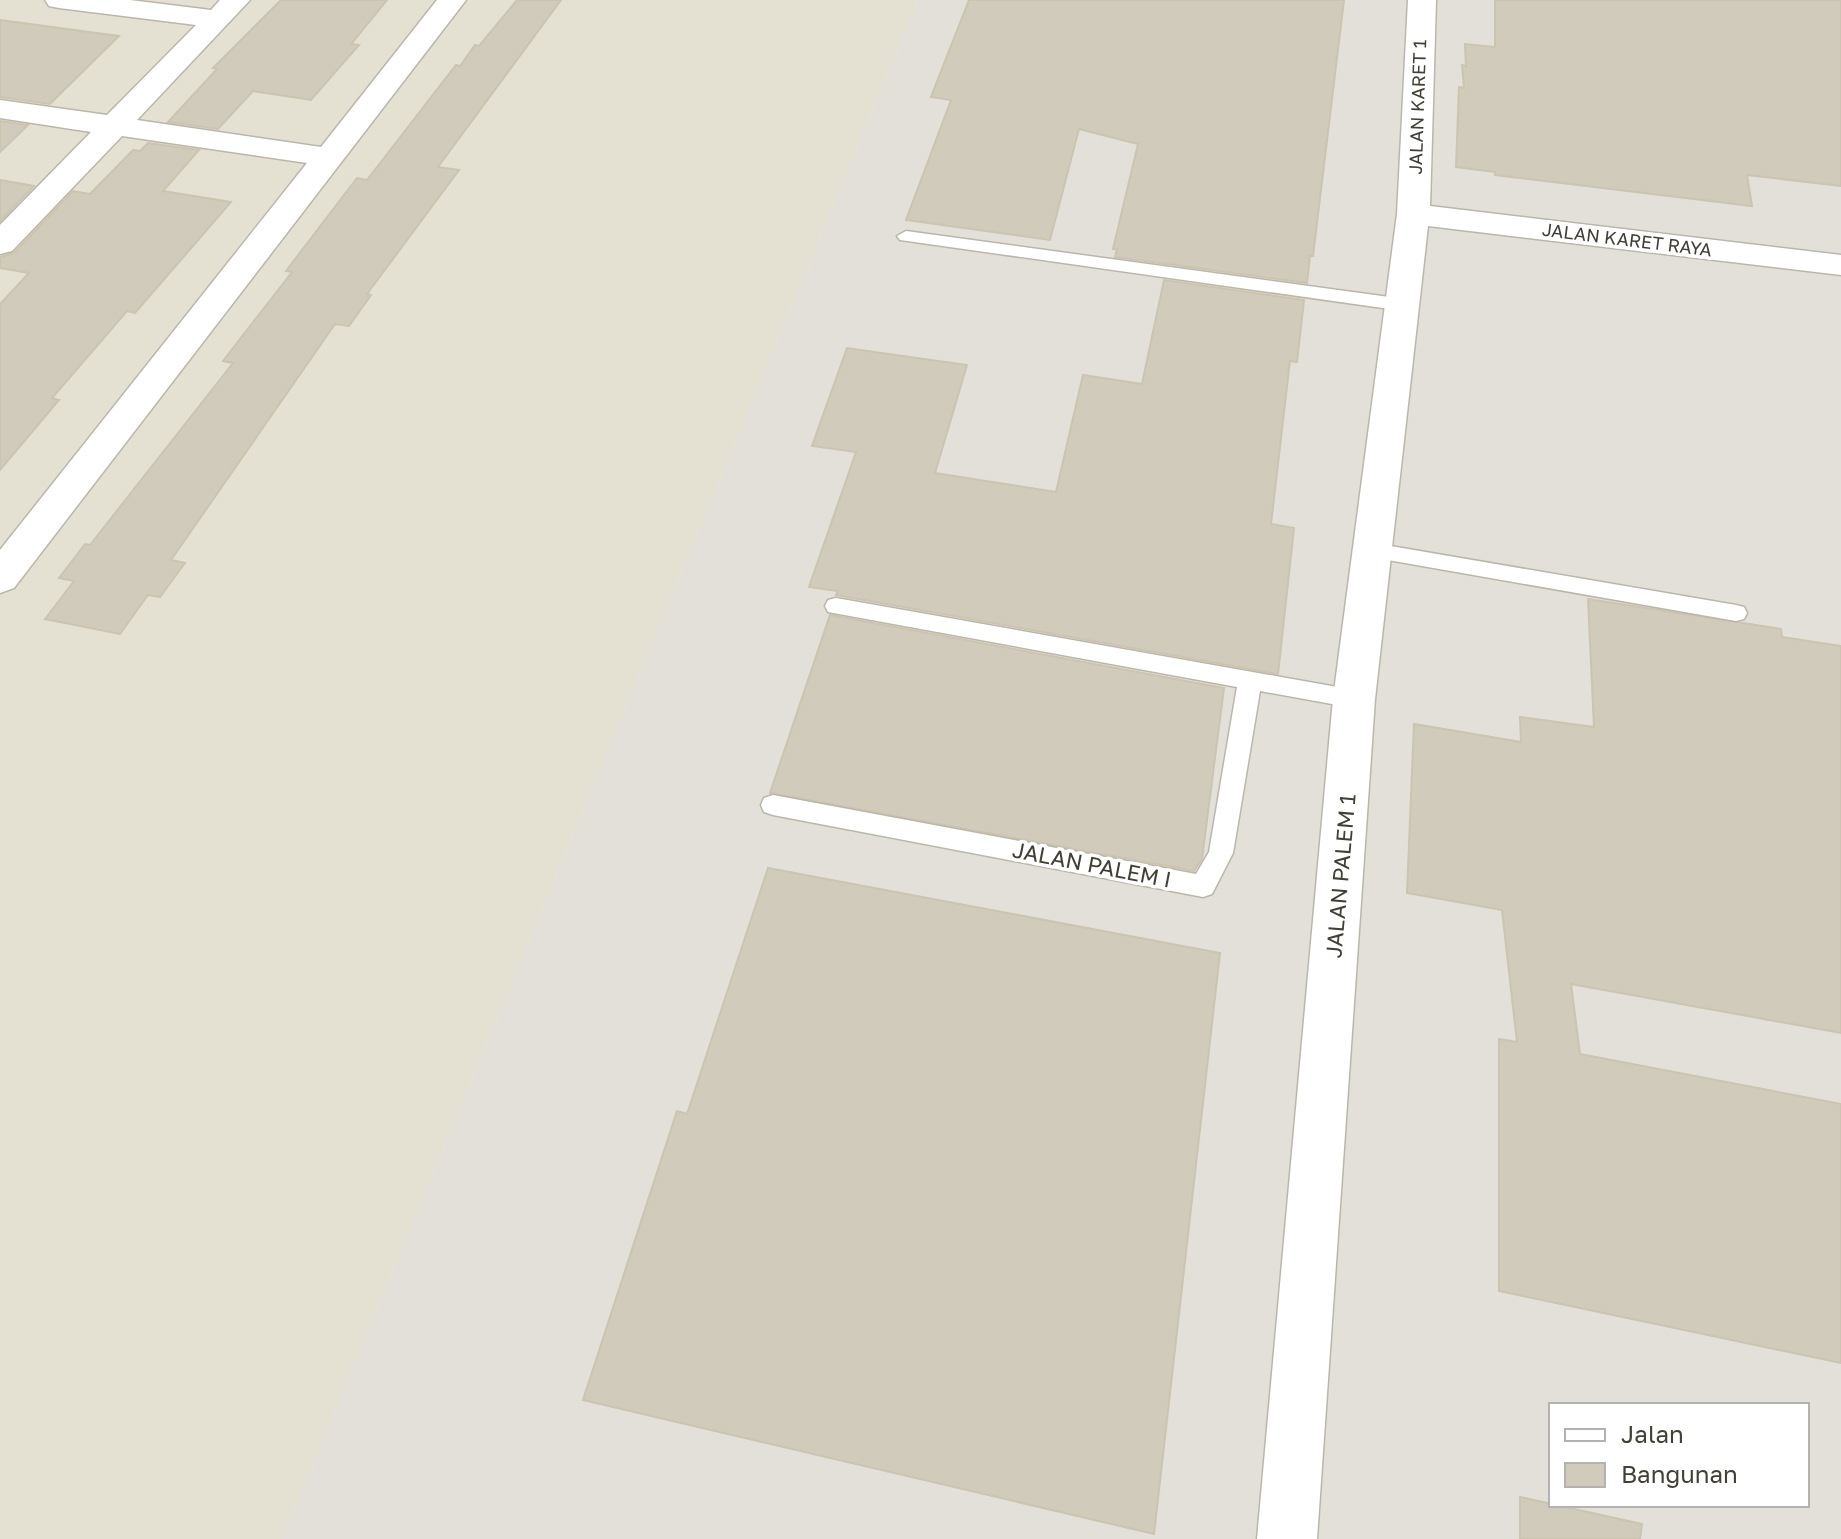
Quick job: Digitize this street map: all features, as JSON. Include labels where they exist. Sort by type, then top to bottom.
[{"type":"street","points":[[59,0],[227,10]]},
{"type":"street","points":[[0,578],[452,0]]},
{"type":"street","name":"JALAN KARET 1","points":[[1413,214],[1422,0]]},
{"type":"street","points":[[0,244],[227,10]]},
{"type":"street","points":[[0,109],[328,157]]},
{"type":"street","name":"JALAN KARET RAYA","points":[[1413,214],[1841,265]]},
{"type":"street","name":"JALAN PALEM 1","points":[[1287,1539],[1354,699],[1413,214]]},
{"type":"lane","points":[[906,236],[1404,305]]},
{"type":"lane","points":[[1373,551],[1736,613]]},
{"type":"lane","points":[[836,606],[1354,699]]},
{"type":"lane","name":"JALAN PALEM I","points":[[773,805],[1203,886],[1221,853],[1250,680]]},
{"type":"shaded area","points":[[0,0],[918,0],[282,1539],[0,1539]]},
{"type":"shaded area","points":[[918,0],[1841,0],[1841,1539],[282,1539]]},
{"type":"building","points":[[281,0],[387,0],[351,44],[359,45],[311,100],[253,91],[218,129],[168,122],[217,69],[213,68]]},
{"type":"building","points":[[517,0],[561,0],[438,167],[459,170],[367,294],[371,295],[349,326],[335,324],[171,560],[185,563],[160,597],[148,595],[120,634],[45,619],[74,581],[59,578],[85,544],[90,545],[233,363],[223,361],[292,272],[286,271],[357,178],[367,180],[456,65],[460,66],[475,45],[479,46]]},
{"type":"building","points":[[969,0],[1344,0],[1313,256],[1310,256],[1307,283],[1115,257],[1117,249],[1113,249],[1138,144],[1079,129],[1050,240],[906,220],[951,100],[931,97]]},
{"type":"building","points":[[1495,0],[1841,0],[1841,186],[1747,175],[1752,206],[1495,175],[1495,172],[1456,167],[1459,87],[1464,88],[1462,65],[1466,66],[1465,44],[1495,47]]},
{"type":"building","points":[[0,20],[119,36],[50,104],[0,97]]},
{"type":"building","points":[[0,121],[28,125],[0,152]]},
{"type":"building","points":[[148,143],[199,150],[163,191],[231,202],[135,313],[127,311],[52,398],[59,400],[0,470],[0,304],[29,273],[0,268],[0,257],[14,253],[73,191],[90,194],[133,150],[140,151]]},
{"type":"building","points":[[0,180],[34,186],[0,221]]},
{"type":"building","points":[[1164,280],[1304,300],[1297,362],[1290,361],[1271,524],[1294,528],[1278,674],[836,595],[838,591],[809,587],[856,452],[812,446],[847,348],[967,365],[935,473],[1056,492],[1083,375],[1142,384]]},
{"type":"building","points":[[1588,599],[1781,629],[1782,637],[1841,646],[1841,1033],[1571,984],[1580,1054],[1841,1104],[1841,1363],[1499,1291],[1499,1039],[1517,1042],[1502,910],[1407,893],[1414,724],[1521,742],[1520,717],[1594,727]]},
{"type":"building","points":[[830,615],[1224,688],[1202,859],[1194,871],[770,793]]},
{"type":"building","points":[[768,868],[1220,953],[1154,1534],[583,1400],[677,1111],[687,1114]]},
{"type":"building","points":[[1520,1497],[1549,1503],[1549,1507],[1565,1507],[1642,1524],[1640,1539],[1520,1539]]}]
